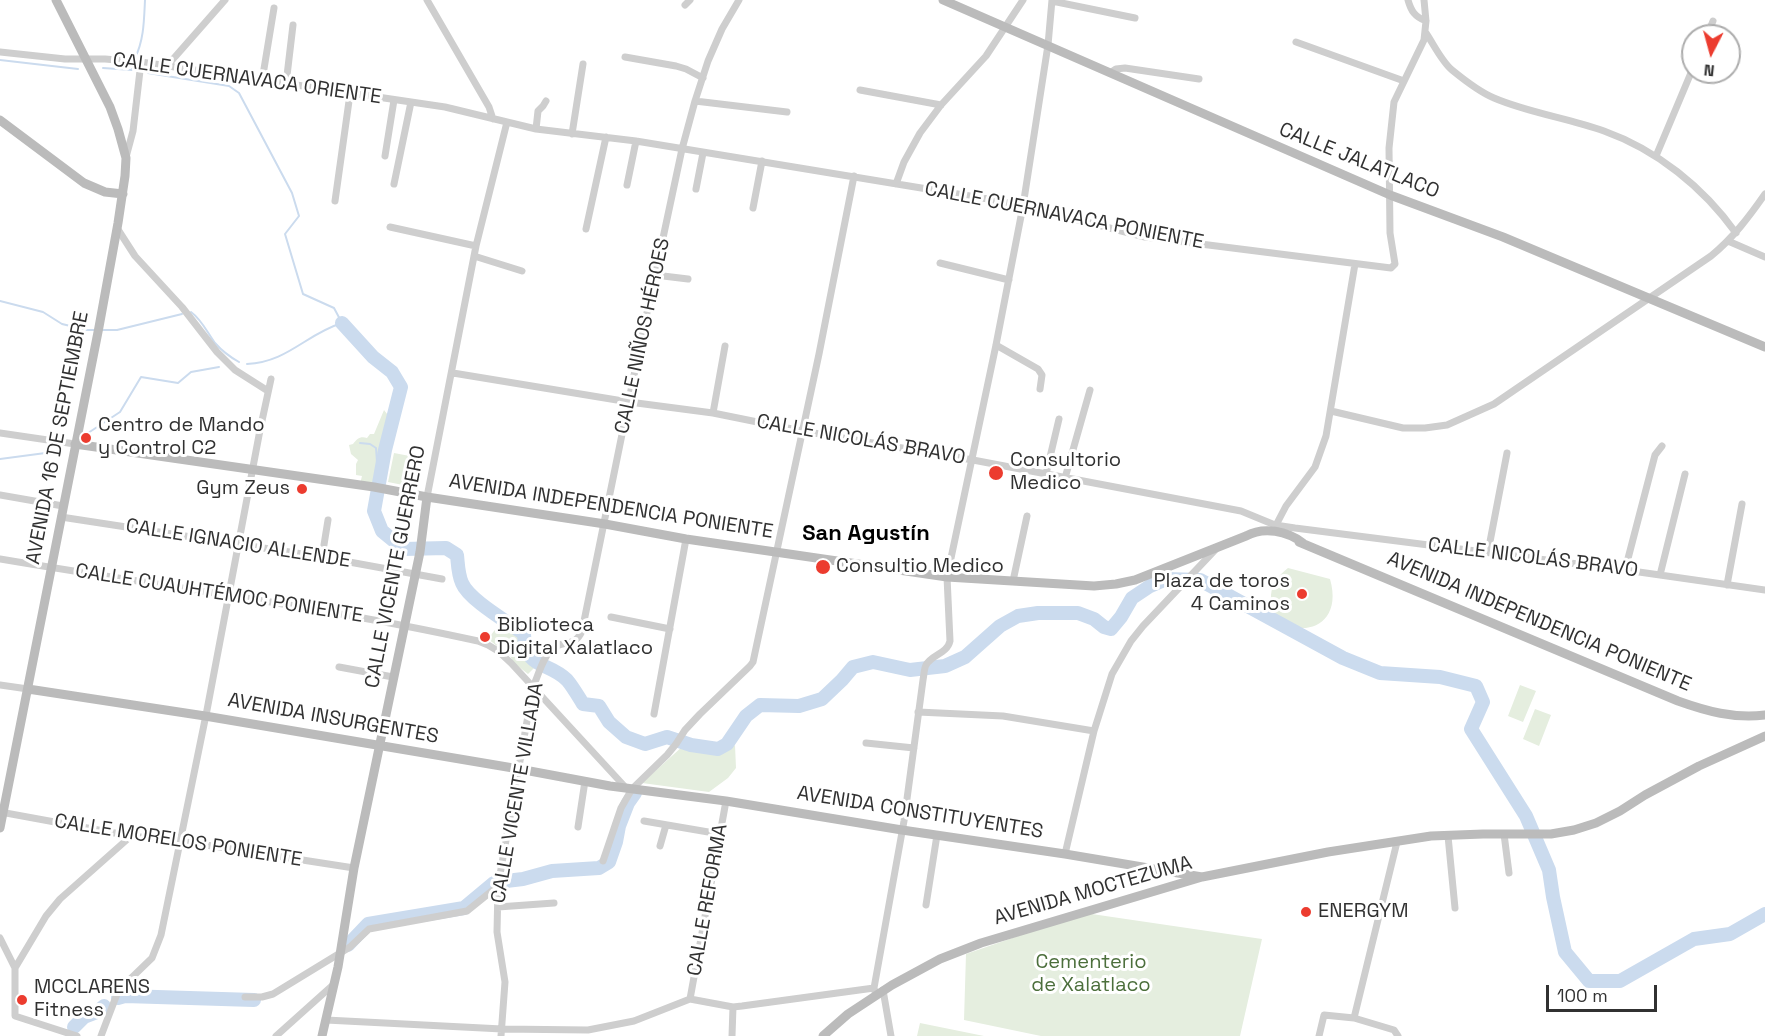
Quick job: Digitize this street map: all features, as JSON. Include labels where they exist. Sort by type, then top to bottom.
[{"type":"main road","name":"AVENIDA 16 DE SEPTIEMBRE","points":[[0,828],[117,228],[126,158],[110,107],[56,0]]},
{"type":"main road","name":"CALLE JALATLACO","points":[[943,0],[1390,195],[1503,237],[1765,347]]},
{"type":"main road","points":[[0,120],[84,183],[105,192],[123,194]]},
{"type":"main road","name":"AVENIDA INDEPENDENCIA PONIENTE","points":[[75,444],[374,487],[686,539],[947,577],[1072,585],[1116,584],[1135,580],[1254,532],[1275,528],[1303,543],[1677,701],[1731,716],[1765,715]]},
{"type":"main road","name":"CALLE VICENTE GUERRERO","points":[[322,1036],[340,953],[354,868],[420,552],[428,497]]},
{"type":"main road","name":"AVENIDA INDEPENDENCIA PONIENTE","points":[[1246,536],[1274,537],[1303,543]]},
{"type":"main road","name":"AVENIDA INSURGENTES","points":[[28,689],[380,745],[629,789]]},
{"type":"main road","name":"AVENIDA MOCTEZUMA","points":[[823,1036],[833,1032],[848,1014],[878,991],[940,959],[981,943],[1202,878],[1328,852],[1431,836],[1551,834],[1574,830],[1596,823],[1700,766],[1765,736]]},
{"type":"main road","name":"AVENIDA CONSTITUYENTES","points":[[629,789],[726,801],[1065,854],[1202,878]]},
{"type":"street","points":[[167,66],[225,0]]},
{"type":"street","points":[[426,0],[489,107],[493,119]]},
{"type":"street","name":"CALLE NIÑOS HÉROES","points":[[545,659],[552,648],[573,642],[581,635],[682,149],[695,101],[722,28],[739,0]]},
{"type":"street","points":[[896,184],[904,162],[920,133],[941,105],[986,56],[1023,0]]},
{"type":"street","points":[[891,1036],[878,991],[903,830],[918,712],[926,665],[949,645],[947,577],[973,460],[1023,206],[1048,45],[1052,0],[1135,18]]},
{"type":"street","points":[[1408,0],[1417,18],[1426,21]]},
{"type":"street","points":[[1390,195],[1389,148],[1394,102],[1422,46],[1426,33],[1424,0]]},
{"type":"street","points":[[262,81],[274,8]]},
{"type":"street","points":[[286,84],[293,25]]},
{"type":"street","points":[[1426,33],[1452,70],[1493,98],[1603,130],[1656,156],[1687,179],[1736,233]]},
{"type":"street","points":[[1296,42],[1404,81]]},
{"type":"street","name":"CALLE CUERNAVACA ORIENTE","points":[[0,52],[65,59],[141,62],[445,107],[493,119]]},
{"type":"street","points":[[625,57],[676,66],[703,78]]},
{"type":"street","points":[[126,158],[133,131],[141,62]]},
{"type":"street","points":[[572,134],[583,64]]},
{"type":"street","points":[[1110,73],[1116,69],[1125,68],[1199,79]]},
{"type":"street","points":[[1656,156],[1686,84]]},
{"type":"street","points":[[860,90],[941,105]]},
{"type":"street","points":[[335,201],[350,94]]},
{"type":"street","points":[[385,156],[394,100]]},
{"type":"street","points":[[536,129],[538,111],[546,101]]},
{"type":"street","points":[[695,101],[787,112]]},
{"type":"street","points":[[394,184],[411,102]]},
{"type":"street","name":"CALLE CUERNAVACA PONIENTE","points":[[493,119],[536,129],[636,141],[1023,206],[1145,237],[1387,268],[1395,266],[1390,233],[1390,195]]},
{"type":"street","name":"CALLE VICENTE GUERRERO","points":[[428,497],[476,246],[507,122]]},
{"type":"street","points":[[586,230],[606,137]]},
{"type":"street","points":[[627,185],[636,141]]},
{"type":"street","points":[[696,189],[703,153]]},
{"type":"street","points":[[753,208],[762,161]]},
{"type":"street","points":[[603,861],[629,789],[676,744],[685,730],[753,662],[822,343],[854,177]]},
{"type":"street","points":[[1331,411],[1403,428],[1425,428],[1447,425],[1494,404],[1711,256],[1736,233],[1765,195]]},
{"type":"street","points":[[390,227],[476,246]]},
{"type":"street","points":[[117,228],[135,256],[182,307],[217,352],[235,370],[268,392]]},
{"type":"street","points":[[1728,241],[1765,257]]},
{"type":"street","points":[[474,256],[522,271]]},
{"type":"street","points":[[940,263],[1009,280]]},
{"type":"street","points":[[1275,528],[1286,506],[1315,467],[1326,436],[1355,264]]},
{"type":"street","points":[[655,275],[688,279]]},
{"type":"street","points":[[996,345],[1038,369],[1042,375],[1040,389]]},
{"type":"street","points":[[713,413],[726,346]]},
{"type":"street","name":"CALLE NICOLÁS BRAVO","points":[[453,373],[629,402],[713,413],[1065,477],[1241,511],[1275,528],[1488,552],[1765,590]]},
{"type":"street","points":[[101,1036],[117,994],[152,958],[157,948],[271,379]]},
{"type":"street","points":[[1065,477],[1090,390]]},
{"type":"street","points":[[1046,474],[1059,419]]},
{"type":"street","points":[[0,434],[75,444]]},
{"type":"street","points":[[1625,570],[1654,455],[1662,447]]},
{"type":"street","points":[[1488,552],[1507,453]]},
{"type":"street","points":[[1660,575],[1685,474]]},
{"type":"street","points":[[0,495],[63,506]]},
{"type":"street","points":[[1727,585],[1742,504]]},
{"type":"street","points":[[1013,581],[1027,516]]},
{"type":"street","name":"CALLE IGNACIO ALLENDE","points":[[61,517],[239,543],[442,579]]},
{"type":"street","points":[[322,557],[328,520]]},
{"type":"street","points":[[654,714],[686,539]]},
{"type":"street","points":[[1065,854],[1094,731],[1112,674],[1123,653],[1143,626],[1217,548]]},
{"type":"street","name":"CALLE CUAUHTÉMOC PONIENTE","points":[[0,559],[229,594],[404,624],[478,641],[488,645],[511,663],[629,789]]},
{"type":"street","points":[[610,617],[669,629]]},
{"type":"street","name":"CALLE VICENTE VILLADA","points":[[502,1032],[505,982],[497,932],[498,886],[533,687],[545,659]]},
{"type":"street","points":[[339,667],[393,677]]},
{"type":"street","points":[[0,685],[28,689]]},
{"type":"street","points":[[918,712],[1003,716],[1094,731]]},
{"type":"street","points":[[866,743],[914,748]]},
{"type":"street","points":[[578,827],[585,781]]},
{"type":"street","name":"CALLE REFORMA","points":[[690,999],[726,801]]},
{"type":"street","name":"CALLE MORELOS PONIENTE","points":[[2,813],[131,836],[180,841],[354,868]]},
{"type":"street","points":[[644,821],[720,834]]},
{"type":"street","points":[[660,846],[666,825]]},
{"type":"street","points":[[1504,834],[1509,873]]},
{"type":"street","points":[[926,905],[937,835]]},
{"type":"street","points":[[15,968],[46,916],[60,899],[131,836]]},
{"type":"street","points":[[1448,836],[1455,908]]},
{"type":"street","points":[[1354,1018],[1397,842]]},
{"type":"street","points":[[245,997],[262,997],[273,994],[354,944],[365,932],[374,927],[467,911],[498,886]]},
{"type":"street","points":[[498,907],[554,903]]},
{"type":"street","points":[[0,938],[15,968],[15,1016],[77,1036]]},
{"type":"street","points":[[276,1036],[334,984]]},
{"type":"street","points":[[326,1020],[502,1032],[589,1033],[634,1021],[690,999],[733,1006],[878,991]]},
{"type":"street","points":[[732,1036],[733,1006]]},
{"type":"street","points":[[1319,1036],[1324,1015],[1354,1018],[1394,1030],[1398,1036]]},
{"type":"green space","points":[[384,410],[391,419],[387,427],[377,486],[360,484],[362,476],[356,475],[358,460],[351,454],[349,445],[359,438],[367,438],[370,434],[374,434]]},
{"type":"green space","points":[[394,453],[415,457],[408,486],[388,482]]},
{"type":"green space","name":"Plaza de toros 4 Caminos","points":[[1288,568],[1330,579],[1333,600],[1328,615],[1318,624],[1306,628],[1293,627],[1281,621],[1273,610],[1271,595],[1274,583]]},
{"type":"green space","points":[[500,623],[520,639],[522,657],[535,667],[528,674],[488,639]]},
{"type":"green space","points":[[1520,685],[1536,691],[1523,722],[1508,716]]},
{"type":"green space","points":[[1535,709],[1551,715],[1539,746],[1523,739]]},
{"type":"green space","points":[[735,745],[736,768],[728,778],[709,792],[642,783],[683,746],[716,753],[728,750]]},
{"type":"green space","name":"Cementerio de Xalatlaco","points":[[1085,913],[1262,939],[1240,1036],[1041,1036],[964,1020],[966,954]]},
{"type":"green space","points":[[920,1023],[984,1036],[917,1036]]},
{"type":"waterway","points":[[135,58],[142,37],[145,0]]},
{"type":"waterway","points":[[0,60],[78,69]]},
{"type":"waterway","points":[[103,68],[132,70],[132,67]]},
{"type":"waterway","points":[[148,73],[229,86],[239,93],[292,193],[299,216],[285,234],[303,294],[334,308],[342,323],[286,353],[261,362],[247,364]]},
{"type":"waterway","points":[[0,301],[43,312],[62,324],[94,330]]},
{"type":"waterway","points":[[191,312],[215,343],[239,362]]},
{"type":"waterway","points":[[100,330],[117,330],[182,314]]},
{"type":"waterway","points":[[342,323],[373,357],[392,372],[401,387],[385,450],[374,511],[382,531],[404,549],[446,548],[457,555],[458,569],[466,590],[524,634],[528,654],[567,680],[583,704],[599,706],[609,722],[626,737],[645,744],[667,737],[691,745],[718,749],[727,744],[746,716],[760,705],[799,706],[822,699],[853,667],[873,662],[910,670],[945,666],[965,657],[1000,626],[1018,616],[1038,613],[1078,613],[1111,629],[1132,598],[1150,586],[1166,579],[1200,580],[1343,658],[1380,673],[1440,677],[1476,686],[1483,702],[1471,729],[1526,816],[1549,870],[1565,952],[1589,981],[1620,981],[1694,939],[1730,934],[1765,914]]},
{"type":"waterway","points":[[85,435],[120,412],[141,377],[178,383],[191,372],[219,367]]},
{"type":"waterway","points":[[360,443],[370,444],[376,448],[377,462]]},
{"type":"waterway","points":[[0,459],[53,452]]},
{"type":"waterway","points":[[376,472],[380,477]]},
{"type":"waterway","points":[[506,881],[552,871],[599,868],[609,862],[619,826],[628,803],[635,793]]},
{"type":"waterway","points":[[348,945],[368,924],[464,908],[494,883]]},
{"type":"waterway","points":[[118,998],[125,996],[254,1000]]},
{"type":"waterway","points":[[74,1027],[84,1017],[97,1012],[104,1006]]},
{"type":"place","name":"Centro de Mando y Control C2","points":[[86,438]]},
{"type":"place","name":"Consultorio Medico","points":[[996,473]]},
{"type":"place","name":"Gym Zeus","points":[[302,489]]},
{"type":"place","name":"Consultio Medico","points":[[823,567]]},
{"type":"place","name":"Plaza de toros 4 Caminos","points":[[1302,594]]},
{"type":"place","name":"Biblioteca Digital Xalatlaco","points":[[485,637]]},
{"type":"place","name":"ENERGYM","points":[[1306,912]]},
{"type":"place","name":"MCCLARENS Fitness","points":[[22,1000]]},
{"type":"district","name":"San Agustín","points":[[866,534]]}]
